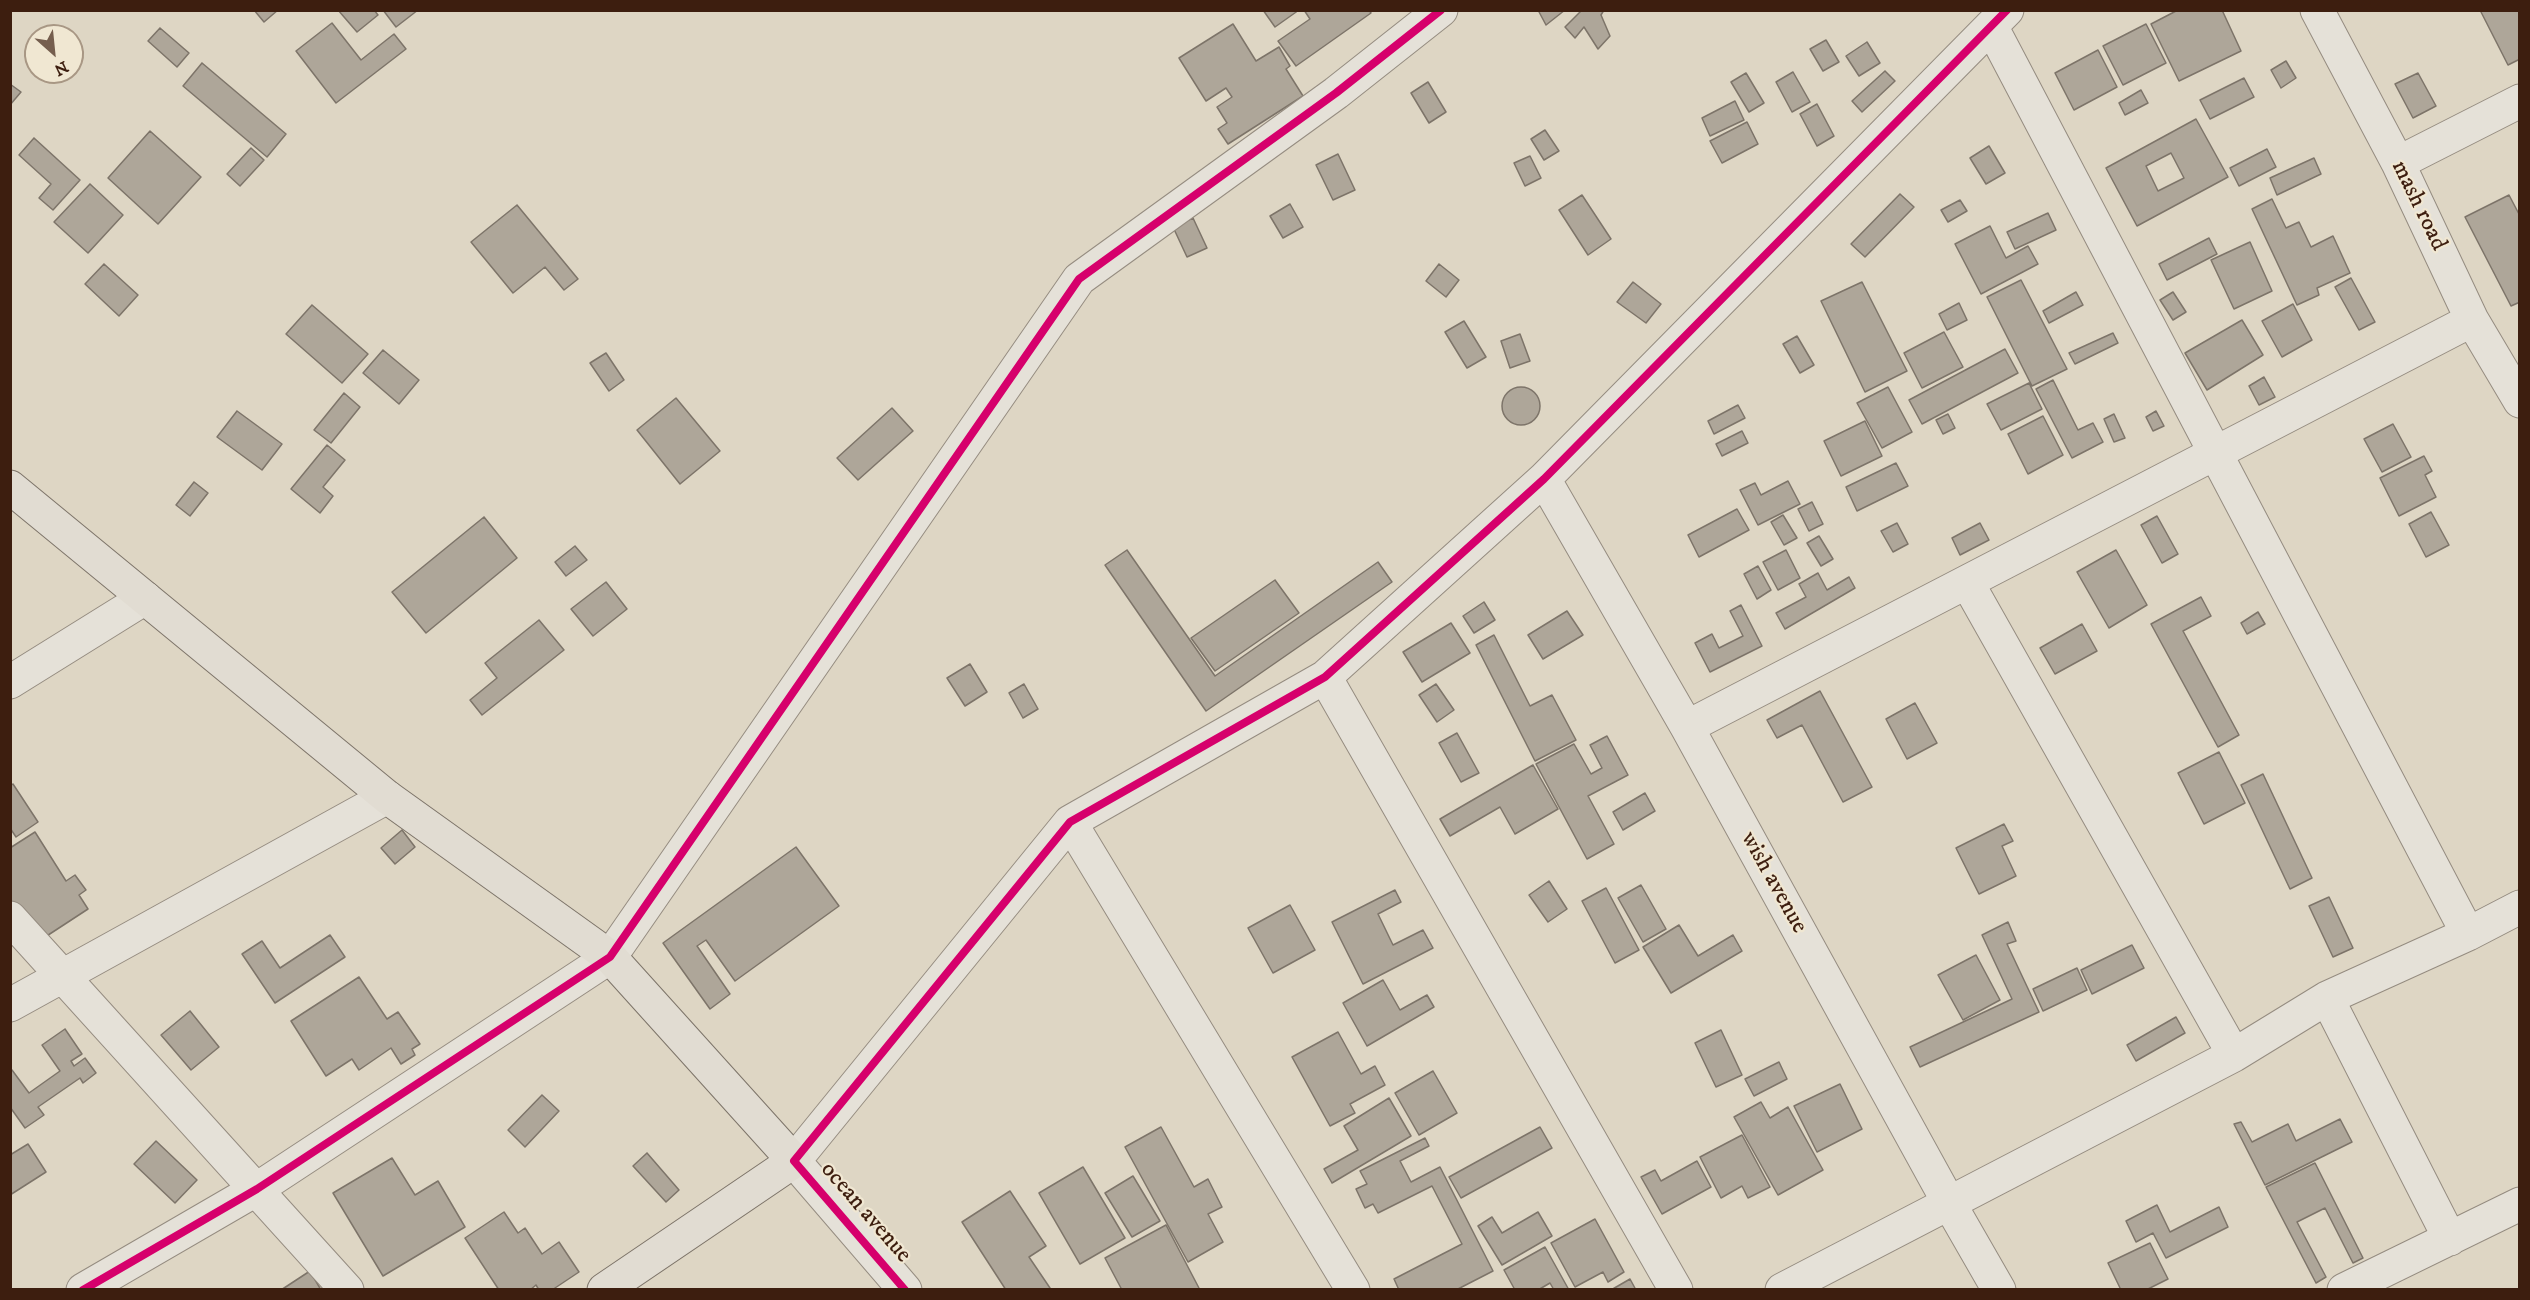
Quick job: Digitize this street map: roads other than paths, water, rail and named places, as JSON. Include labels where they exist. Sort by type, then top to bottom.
[{"type":"main road","points":[[10,488],[387,797],[610,957],[794,1161],[604,1290]]},
{"type":"street","points":[[83,1290],[257,1189],[610,957],[1079,279],[1336,93],[1441,10]]},
{"type":"street","name":"mash road","points":[[2317,10],[2398,163],[2472,321],[2520,401]]},
{"type":"street","points":[[794,1161],[1071,822],[1325,677],[1544,479],[1999,18],[2216,453],[2468,934]]},
{"type":"street","points":[[2398,163],[2520,101]]},
{"type":"street","points":[[1687,727],[2472,321]]},
{"type":"street","name":"wish avenue","points":[[1544,479],[1687,727],[1999,1290]]},
{"type":"street","points":[[1967,582],[2234,1055]]},
{"type":"street","points":[[10,682],[145,598]]},
{"type":"street","points":[[1325,677],[1676,1290]]},
{"type":"street","points":[[10,1005],[387,797]]},
{"type":"street","points":[[1071,822],[1353,1290]]},
{"type":"street","points":[[1782,1290],[2234,1055],[2327,998],[2468,934],[2520,907]]},
{"type":"street","points":[[10,918],[347,1290]]},
{"type":"street","points":[[2327,998],[2450,1239]]},
{"type":"street","name":"ocean avenue","points":[[794,1161],[905,1290]]},
{"type":"street","points":[[2344,1290],[2520,1204]]}]
